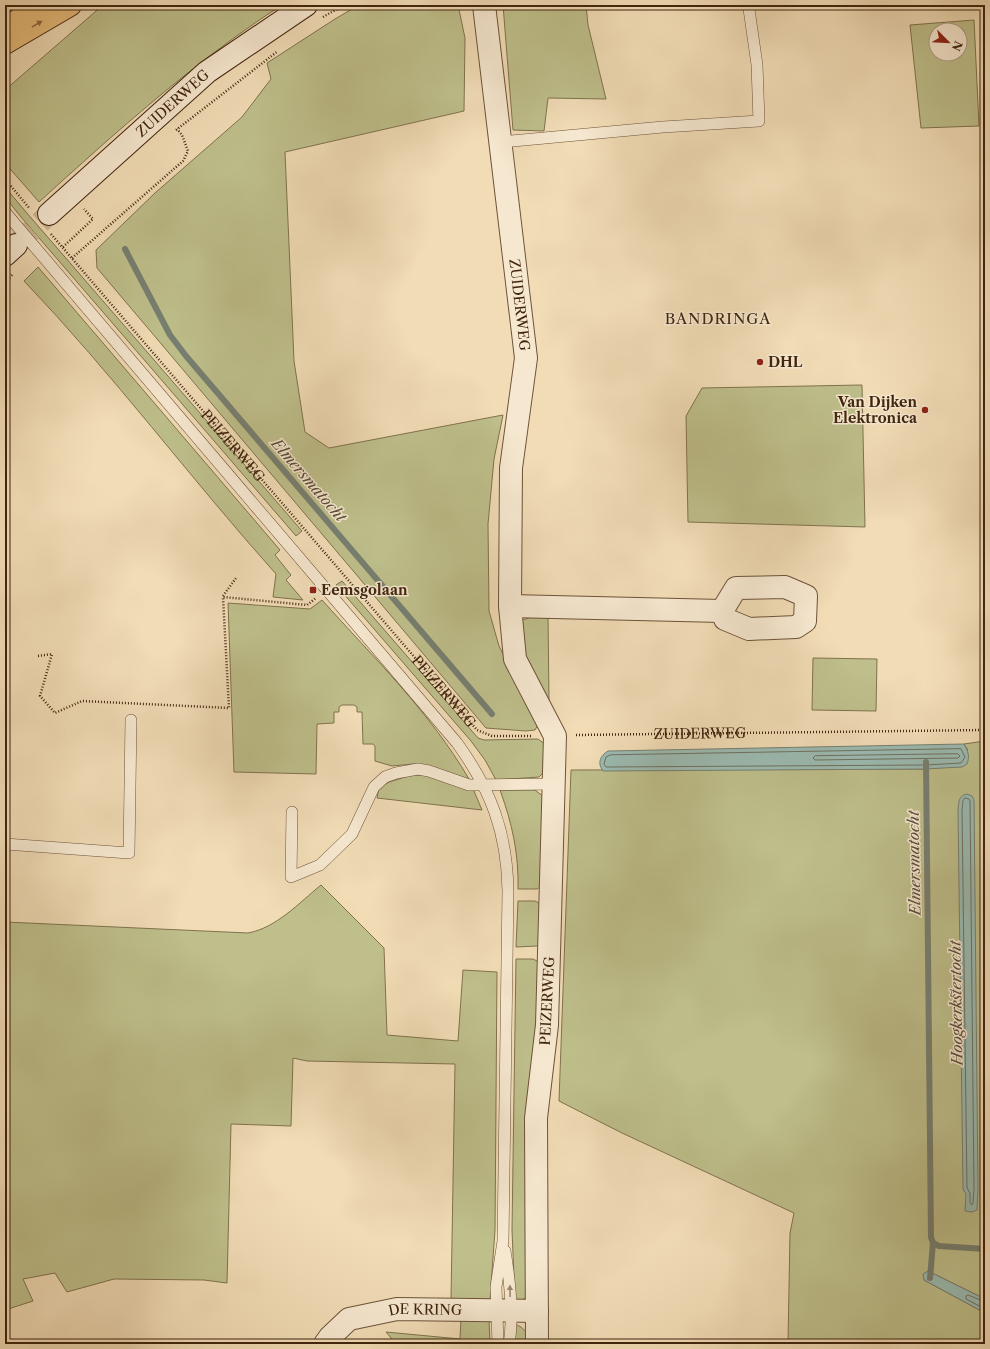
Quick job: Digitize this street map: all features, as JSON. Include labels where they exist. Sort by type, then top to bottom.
[{"type":"highway","points":[[5,32],[35,5]]},
{"type":"highway","points":[[5,43],[70,5]]},
{"type":"street","name":"ZUIDERWEG","points":[[484,5],[526,358],[511,468],[510,606],[515,659],[555,736]]},
{"type":"street","name":"ZUIDERWEG","points":[[50,214],[207,72],[314,11]]},
{"type":"street","points":[[510,606],[722,611]]},
{"type":"street","name":"PEIZERWEG","points":[[537,1344],[536,1118],[547,1025],[555,784],[555,736]]},
{"type":"street","name":"DE KRING","points":[[325,1344],[349,1319],[397,1309],[537,1311]]},
{"type":"lane","points":[[501,142],[663,127],[759,121],[757,65],[749,9]]},
{"type":"lane","name":"PEIZERWEG","points":[[5,212],[327,589],[456,743],[484,784],[501,828],[508,870],[503,1241],[496,1287],[503,1311],[509,1344]]},
{"type":"lane","points":[[5,844],[129,853],[131,720]]},
{"type":"lane","points":[[292,812],[291,877],[320,865],[352,834],[374,787],[385,777],[401,771],[418,769],[440,774],[461,783],[555,784]]},
{"type":"lane","name":"PEIZERWEG","points":[[498,1344],[503,1311]]},
{"type":"path","points":[[314,11],[344,5]]},
{"type":"path","points":[[984,5],[985,100]]},
{"type":"path","name":"ZUIDERWEG","points":[[72,258],[183,161],[188,152],[182,135],[177,129],[283,47]]},
{"type":"path","points":[[5,179],[11,186]]},
{"type":"path","points":[[63,247],[93,219],[84,209]]},
{"type":"path","name":"PEIZERWEG","points":[[72,258],[477,730],[492,736],[555,736]]},
{"type":"path","points":[[223,597],[307,605],[344,575]]},
{"type":"path","points":[[38,656],[52,654],[40,696],[55,713],[82,701],[229,708],[223,597],[236,578]]},
{"type":"path","name":"ZUIDERWEG","points":[[555,736],[985,730]]},
{"type":"green space","points":[[103,5],[282,5],[187,73],[39,202],[5,163],[5,90]]},
{"type":"green space","points":[[359,5],[458,5],[465,38],[464,111],[285,152],[294,361],[305,432],[329,448],[503,415],[494,459],[488,524],[489,611],[499,646],[538,725],[535,730],[526,731],[486,728],[97,268],[96,250],[155,193],[242,117],[271,79],[267,63]]},
{"type":"green space","points":[[503,5],[586,5],[588,25],[606,99],[548,98],[544,131],[513,130]]},
{"type":"green space","points":[[974,20],[979,126],[921,128],[910,25],[928,24],[928,62],[968,62],[968,22],[948,22]]},
{"type":"green space","points":[[5,187],[302,531],[296,536],[21,217],[5,197]]},
{"type":"green space","points":[[38,267],[280,550],[275,555],[291,575],[286,580],[303,600],[273,597],[276,574],[244,538],[120,389],[57,316],[24,281]]},
{"type":"green space","points":[[862,385],[865,527],[688,522],[686,416],[702,388]]},
{"type":"green space","points":[[342,581],[478,738],[484,740],[538,739],[545,744],[545,771],[539,777],[496,780],[485,760],[471,741],[336,585]]},
{"type":"green space","points":[[322,600],[419,708],[454,754],[469,779],[425,766],[413,764],[392,766],[375,761],[375,746],[373,744],[363,744],[362,712],[357,712],[357,707],[354,705],[342,705],[339,707],[339,712],[334,712],[334,723],[317,724],[316,774],[234,772],[228,603],[310,609]]},
{"type":"green space","points":[[534,616],[548,616],[549,701],[526,663],[520,621]]},
{"type":"green space","points":[[813,658],[877,659],[876,711],[812,710]]},
{"type":"green space","points":[[985,741],[985,1299],[928,1271],[924,1280],[985,1313],[985,1344],[788,1344],[790,1233],[794,1213],[622,1133],[559,1101],[571,770],[925,769],[968,750],[964,744]]},
{"type":"green space","points":[[412,775],[424,775],[474,791],[482,810],[377,798],[379,788],[389,782]]},
{"type":"green space","points":[[500,790],[535,790],[544,797],[542,886],[537,889],[518,889],[514,839]]},
{"type":"green space","points":[[321,885],[384,948],[387,1035],[458,1041],[463,970],[497,972],[495,1230],[490,1300],[451,1300],[455,1064],[307,1061],[293,1058],[291,1126],[231,1124],[227,1283],[204,1280],[114,1279],[67,1292],[55,1273],[23,1279],[33,1301],[5,1310],[5,922],[248,933],[268,926],[278,920],[296,907]]},
{"type":"green space","points":[[518,901],[535,901],[541,904],[540,945],[516,947]]},
{"type":"green space","points":[[516,959],[533,959],[539,962],[529,1295],[521,1301],[515,1301],[512,1230]]},
{"type":"green space","points":[[461,1319],[489,1320],[490,1344],[396,1344],[386,1332],[460,1339]]},
{"type":"green space","points":[[515,1324],[526,1331],[530,1344],[514,1344]]},
{"type":"water","points":[[964,744],[967,749],[968,758],[967,764],[962,767],[925,769],[603,771],[600,765],[601,757],[608,751]]},
{"type":"water","points":[[967,794],[972,796],[974,800],[978,1189],[977,1210],[972,1212],[965,1211],[966,1194],[963,1189],[958,810],[960,798]]},
{"type":"water","points":[[928,1271],[985,1299],[985,1313],[924,1280],[923,1274]]},
{"type":"waterway","name":"Elmersmatocht","points":[[125,249],[170,335],[186,356],[492,714]]},
{"type":"waterway","name":"Elmersmatocht","points":[[926,762],[931,1237],[933,1243],[939,1246],[985,1249]]},
{"type":"waterway","points":[[930,1278],[933,1243]]},
{"type":"tunnel","points":[[16,245],[49,214]]},
{"type":"place","name":"DHL","points":[[760,362]]},
{"type":"place","name":"Van Dijken Elektronica","points":[[925,410]]},
{"type":"place","name":"Eemsgolaan","points":[[313,590]]},
{"type":"district","name":"BANDRINGA","points":[[718,318]]},
{"type":"water label","name":"Hoogkerkstertocht","points":[[956,1003]]}]
